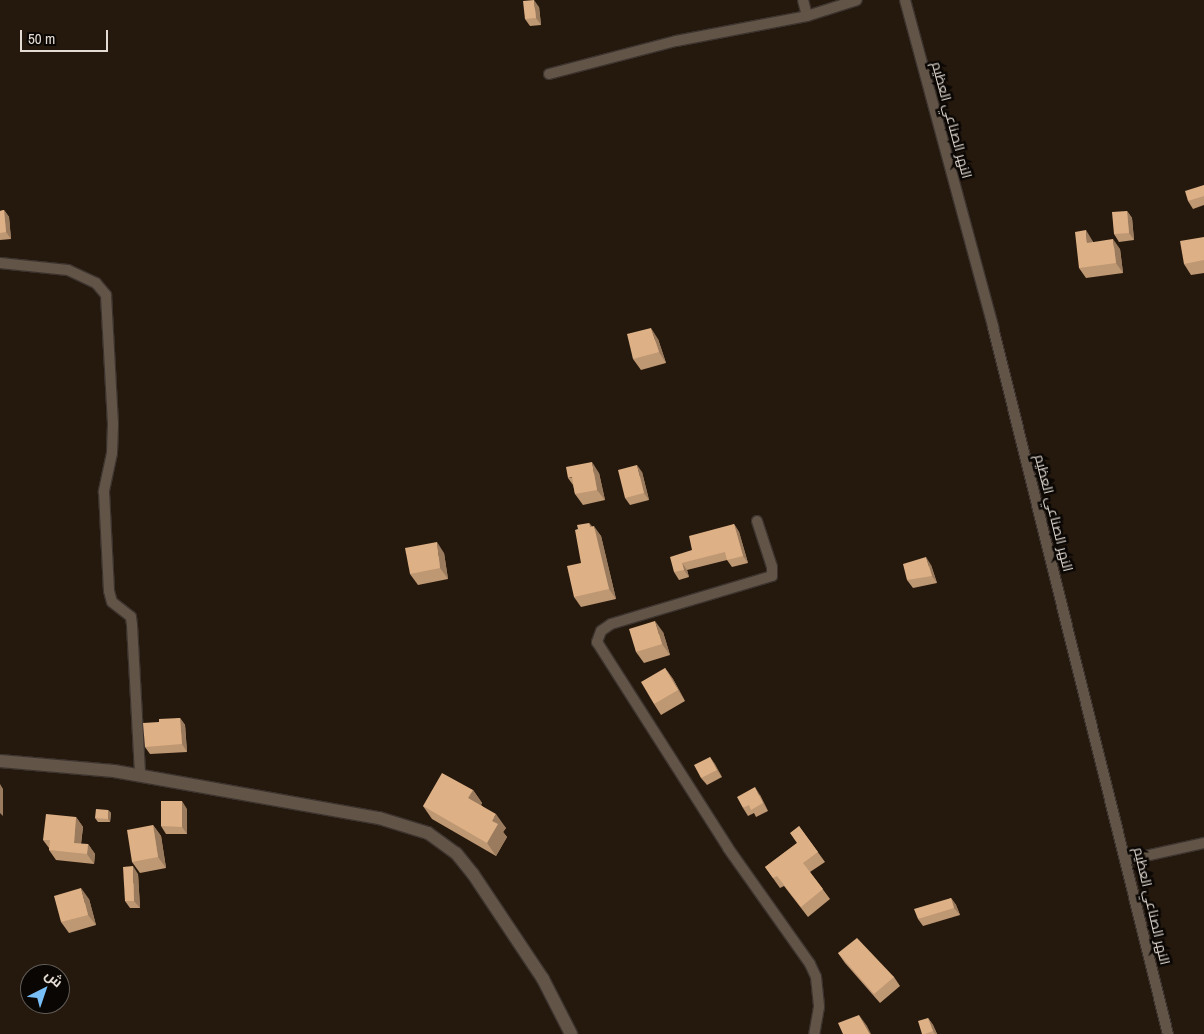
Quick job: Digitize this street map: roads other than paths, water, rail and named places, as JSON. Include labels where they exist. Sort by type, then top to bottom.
[{"type":"street","points":[[803,0],[807,16]]},
{"type":"street","points":[[549,74],[676,41],[807,16],[857,0]]},
{"type":"street","name":"النهر الصناعي العظيم","points":[[905,0],[993,327],[1127,860],[1168,1034]]},
{"type":"street","points":[[0,263],[68,270],[91,279],[106,295],[113,424],[112,453],[104,492],[109,592],[112,602],[131,617],[140,775]]},
{"type":"street","points":[[757,521],[772,567],[772,576],[611,624],[601,631],[597,642],[728,848],[810,964],[816,977],[819,1007],[814,1034]]},
{"type":"street","points":[[0,760],[140,775],[379,818],[428,833],[456,853],[473,874],[543,979],[571,1034]]},
{"type":"street","points":[[1127,860],[1204,843]]}]
